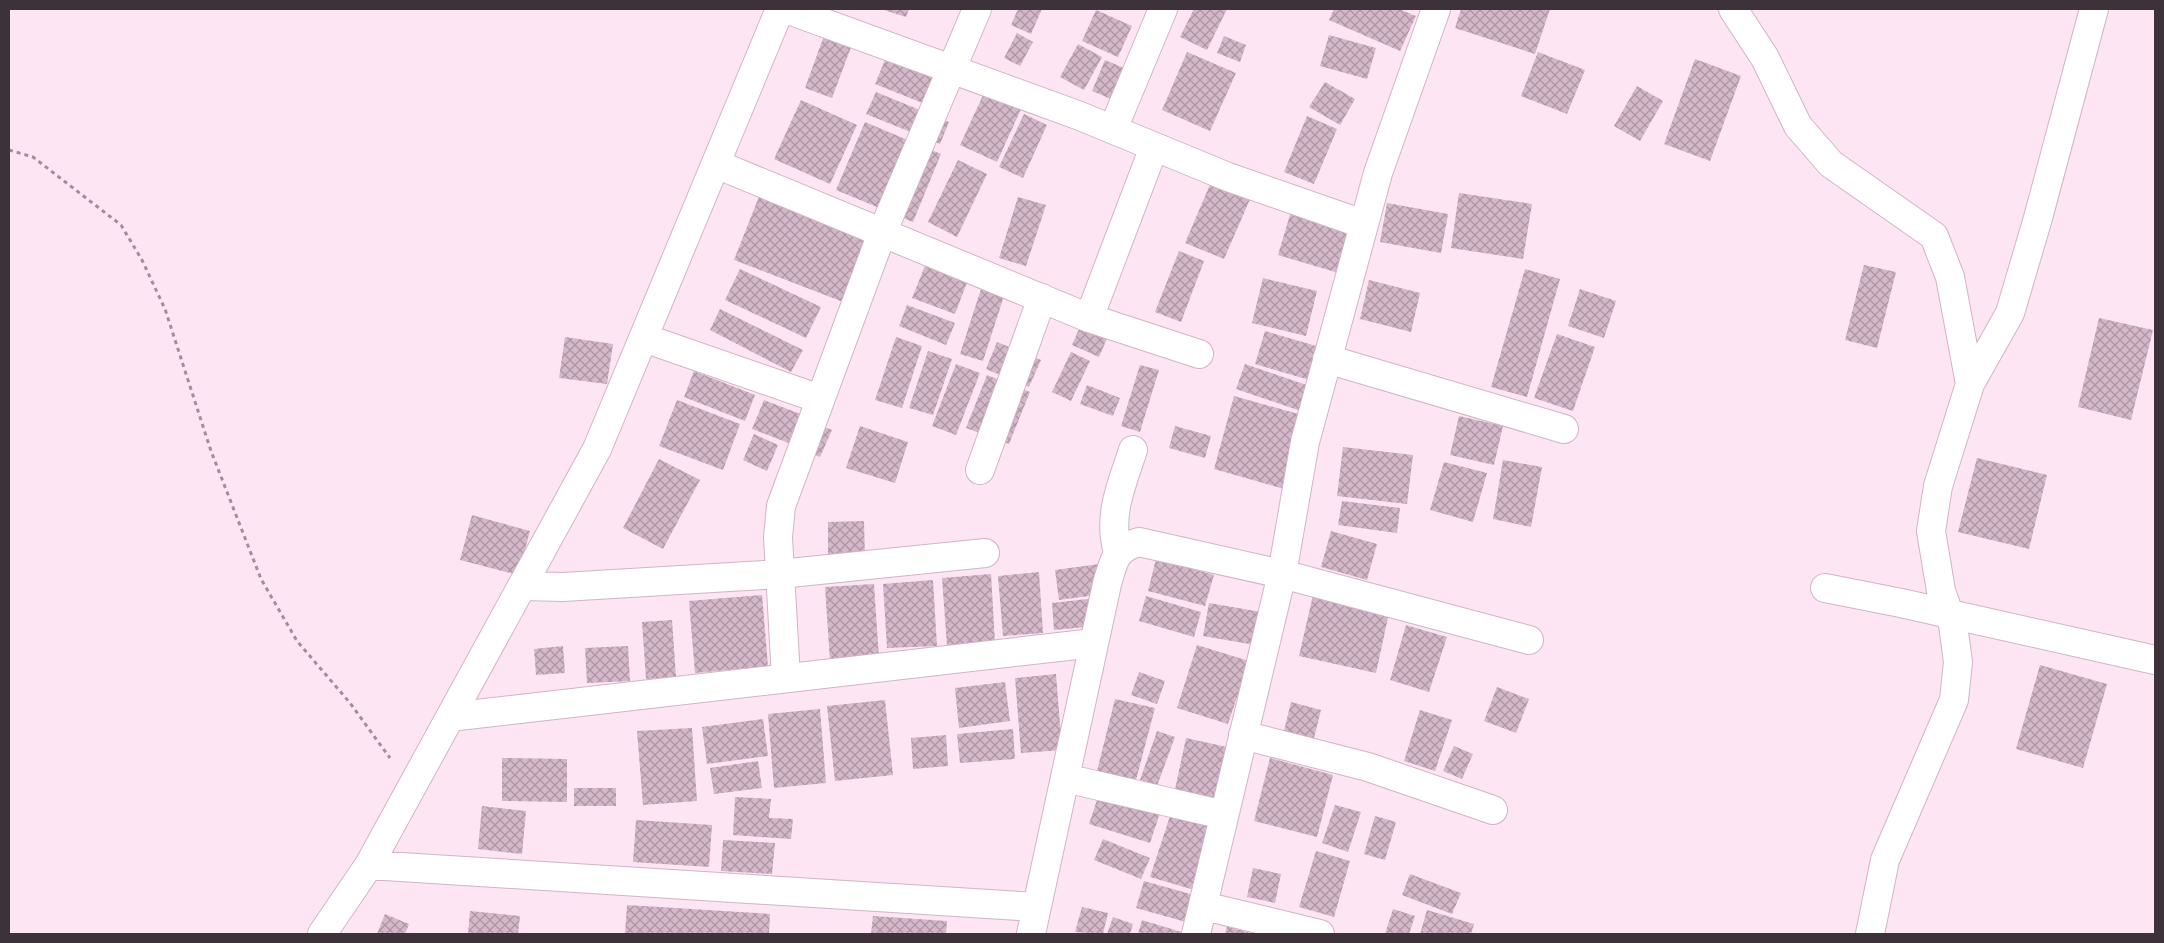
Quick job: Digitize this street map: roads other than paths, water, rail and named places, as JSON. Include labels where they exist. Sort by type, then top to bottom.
[{"type":"street","points":[[322,934],[369,865],[597,449],[780,9]]},
{"type":"street","points":[[786,9],[1113,129],[1228,177],[1363,224]]},
{"type":"street","points":[[786,678],[778,537],[781,506],[882,233],[976,9]]},
{"type":"street","points":[[1113,129],[1164,9]]},
{"type":"street","points":[[1196,934],[1282,574],[1305,442],[1363,224],[1401,103],[1436,9]]},
{"type":"street","points":[[1734,9],[1765,58],[1798,126],[1831,164],[1934,236],[1950,277],[1970,384]]},
{"type":"street","points":[[1870,934],[1885,860],[1954,700],[1958,662],[1950,614],[1940,591],[1931,531],[1938,486],[1970,384],[2010,313],[2038,218],[2094,9]]},
{"type":"street","points":[[1089,318],[1154,146]]},
{"type":"street","points":[[716,164],[1089,318],[1199,354]]},
{"type":"street","points":[[980,470],[1042,298]]},
{"type":"street","points":[[644,338],[820,399]]},
{"type":"street","points":[[1327,359],[1564,428]]},
{"type":"street","points":[[1031,934],[1107,584],[1118,552],[1114,536],[1114,516],[1133,450]]},
{"type":"street","points":[[1118,552],[1126,546],[1139,542],[1282,574],[1529,640]]},
{"type":"street","points":[[522,586],[563,587],[780,574],[985,553]]},
{"type":"street","points":[[1825,588],[2155,660]]},
{"type":"street","points":[[450,717],[1094,642]]},
{"type":"street","points":[[1242,735],[1368,766],[1493,810]]},
{"type":"street","points":[[1065,778],[1224,816]]},
{"type":"street","points":[[369,865],[1036,907]]},
{"type":"street","points":[[1204,906],[1320,934]]}]
